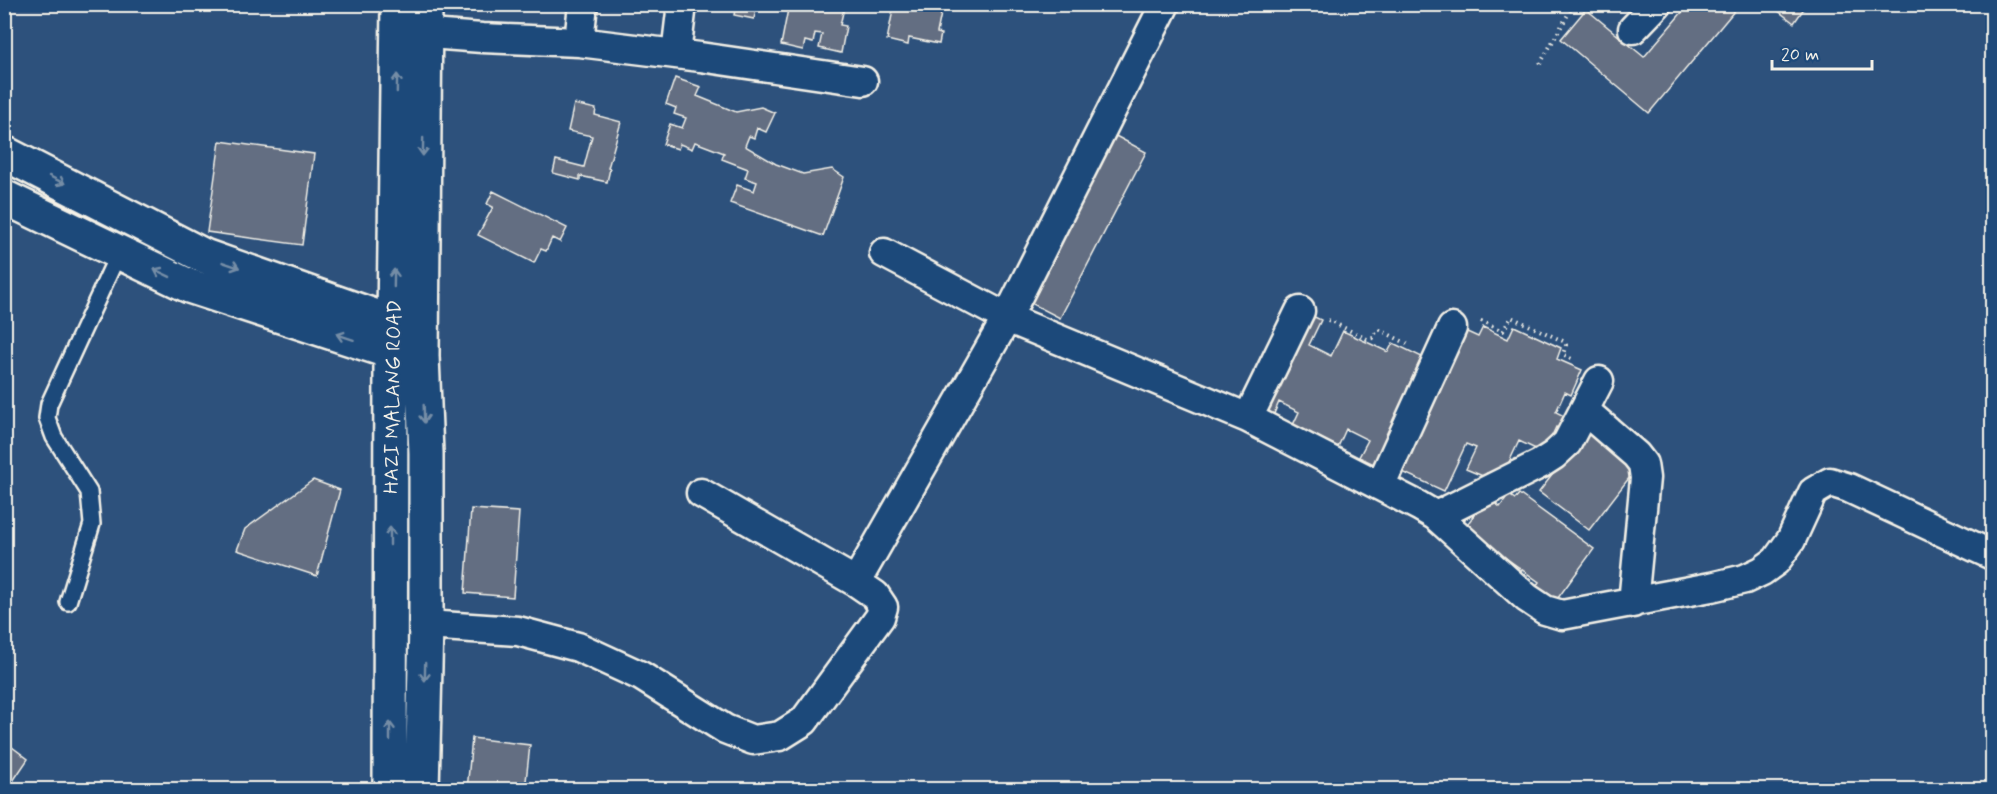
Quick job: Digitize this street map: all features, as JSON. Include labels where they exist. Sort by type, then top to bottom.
[{"type":"main road","name":"HAZI MALANG ROAD","points":[[390,789],[407,339],[412,18]]},
{"type":"main road","points":[[4,153],[204,256],[407,339]]},
{"type":"main road","points":[[4,197],[189,286],[407,339]]},
{"type":"main road","name":"HAZI MALANG ROAD","points":[[407,339],[426,453],[426,625],[422,789]]},
{"type":"street","points":[[579,42],[583,4]]},
{"type":"street","points":[[675,54],[682,4]]},
{"type":"street","points":[[856,582],[1007,318],[1165,4]]},
{"type":"street","points":[[1633,30],[1657,4]]},
{"type":"street","points":[[412,18],[863,81]]},
{"type":"street","points":[[884,253],[1007,318],[1248,418],[1380,486],[1436,516],[1527,598],[1545,610],[1562,615],[1633,603],[1745,579],[1762,571],[1776,561],[1791,540],[1813,492],[1830,482],[1849,488],[1992,555]]},
{"type":"street","points":[[1248,418],[1300,311]]},
{"type":"street","points":[[1380,486],[1452,328]]},
{"type":"street","points":[[1436,516],[1554,456],[1567,443],[1599,381]]},
{"type":"street","points":[[1584,410],[1636,455],[1642,464],[1646,478],[1633,603]]},
{"type":"street","points":[[426,625],[518,632],[578,647],[641,676],[725,729],[753,740],[780,736],[804,721],[880,617],[883,607],[875,596],[856,582],[701,493]]},
{"type":"lane","points":[[68,602],[92,524],[88,492],[54,437],[47,418],[49,404],[119,252]]},
{"type":"path","points":[[1540,64],[1574,4]]},
{"type":"path","points":[[1300,311],[1304,307],[1367,339],[1373,338],[1380,330],[1438,358]]},
{"type":"path","points":[[1452,328],[1454,324],[1471,328],[1477,321],[1481,321],[1503,331],[1511,317],[1563,341],[1566,345],[1563,354],[1596,373],[1599,381]]},
{"type":"building","points":[[736,4],[757,4],[754,19],[734,15]]},
{"type":"building","points":[[789,4],[845,4],[840,25],[846,26],[841,53],[819,48],[822,34],[815,33],[813,43],[805,41],[803,50],[781,45]]},
{"type":"building","points":[[883,4],[943,4],[937,33],[941,34],[939,44],[909,38],[908,45],[887,40],[893,10],[883,8]]},
{"type":"building","points":[[1689,4],[1740,4],[1649,113],[1561,39],[1586,9],[1644,57]]},
{"type":"building","points":[[1769,4],[1807,4],[1794,23]]},
{"type":"building","points":[[675,78],[701,87],[697,96],[736,112],[761,107],[775,113],[766,132],[757,128],[754,138],[749,136],[745,146],[776,164],[803,174],[832,169],[844,177],[823,236],[730,203],[737,185],[754,191],[757,182],[745,178],[748,169],[722,159],[724,153],[695,142],[692,149],[680,144],[678,149],[663,144],[670,124],[682,128],[686,118],[674,114],[676,108],[666,104]]},
{"type":"building","points":[[574,104],[596,109],[595,115],[621,122],[608,168],[610,169],[607,182],[580,176],[580,180],[553,173],[556,160],[584,167],[592,136],[568,131]]},
{"type":"building","points":[[1112,134],[1146,152],[1060,318],[1027,301]]},
{"type":"building","points":[[220,141],[314,154],[302,245],[207,232]]},
{"type":"building","points":[[493,191],[567,228],[560,242],[552,238],[546,251],[541,249],[534,263],[478,235],[493,207],[487,204]]},
{"type":"building","points":[[1304,312],[1321,320],[1309,345],[1331,356],[1343,331],[1388,352],[1393,343],[1422,357],[1407,389],[1413,392],[1378,466],[1359,457],[1368,440],[1346,429],[1338,447],[1293,425],[1299,412],[1279,402],[1273,416],[1258,409]]},
{"type":"building","points":[[1514,326],[1561,348],[1557,359],[1582,370],[1571,395],[1565,392],[1556,412],[1566,417],[1560,429],[1556,427],[1544,453],[1519,441],[1501,479],[1487,473],[1485,477],[1466,469],[1476,448],[1466,444],[1444,491],[1398,470],[1463,330],[1478,337],[1483,327],[1508,339]]},
{"type":"building","points":[[1586,431],[1636,469],[1589,530],[1539,492]]},
{"type":"building","points":[[313,480],[340,490],[317,576],[237,550],[245,529]]},
{"type":"building","points":[[1519,494],[1594,549],[1555,602],[1535,588],[1539,582],[1481,540],[1482,538],[1466,526],[1487,497],[1500,507],[1509,495],[1515,499]]},
{"type":"building","points":[[471,509],[519,512],[513,597],[465,593]]},
{"type":"building","points":[[472,738],[530,745],[525,790],[467,790]]},
{"type":"building","points":[[4,741],[28,759],[7,790],[4,790]]}]
